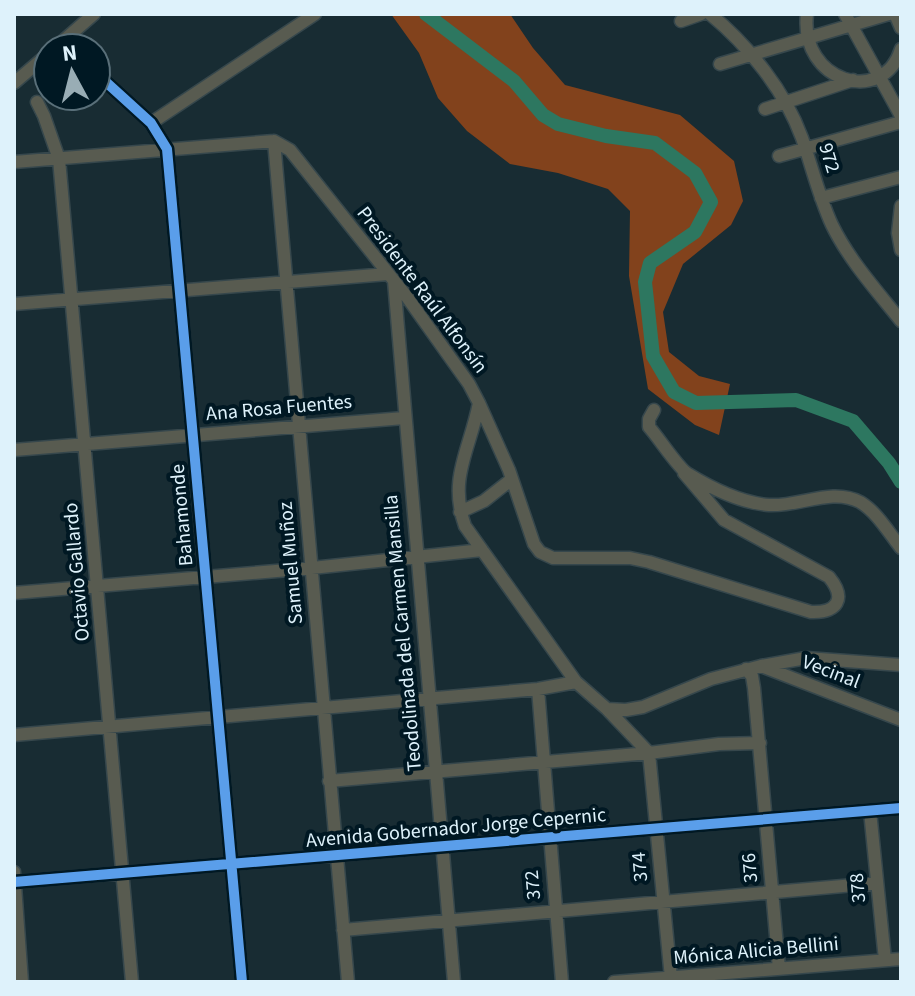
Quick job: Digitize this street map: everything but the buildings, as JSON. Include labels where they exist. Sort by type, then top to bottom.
[{"type":"street","points":[[76,32],[94,14]]},
{"type":"street","points":[[151,123],[315,14]]},
{"type":"street","points":[[681,21],[701,14]]},
{"type":"street","name":"972","points":[[710,14],[752,56],[784,102],[806,150],[821,198],[844,245],[901,321]]},
{"type":"street","points":[[807,14],[807,38],[813,56],[836,75],[853,80]]},
{"type":"street","points":[[720,64],[807,38],[848,19],[892,14],[901,28]]},
{"type":"street","points":[[848,19],[890,71],[901,116]]},
{"type":"street","points":[[765,109],[890,71],[901,49]]},
{"type":"street","points":[[14,83],[32,68]]},
{"type":"street","name":"Bahamonde","points":[[112,88],[151,123],[167,149],[242,982]]},
{"type":"street","name":"Octavio Gallardo","points":[[42,112],[59,159],[132,982]]},
{"type":"street","points":[[779,156],[901,122]]},
{"type":"street","points":[[14,162],[274,141]]},
{"type":"street","name":"Presidente Raúl Alfonsín","points":[[274,141],[290,150],[391,277],[469,384],[479,403],[457,479],[460,512],[465,526],[576,682],[649,753]]},
{"type":"street","name":"Samuel Muñoz","points":[[274,141],[348,982]]},
{"type":"street","points":[[821,198],[901,177]]},
{"type":"street","points":[[901,206],[898,233],[901,250]]},
{"type":"street","points":[[14,304],[391,277]]},
{"type":"street","name":"Teodolinada del Carmen Mansilla","points":[[391,277],[454,982]]},
{"type":"street","points":[[479,403],[512,479],[534,544],[545,555],[553,558],[630,558],[811,612],[825,612],[835,606],[839,596],[837,586],[829,577],[724,520],[649,427],[654,410]]},
{"type":"street","name":"Ana Rosa Fuentes","points":[[14,450],[404,418]]},
{"type":"street","points":[[684,473],[757,503],[785,505],[840,495],[858,501],[870,509],[901,548]]},
{"type":"street","points":[[460,512],[484,501],[512,479]]},
{"type":"street","points":[[14,593],[417,559],[482,550]]},
{"type":"street","points":[[607,709],[643,707],[711,679],[806,658],[901,665]]},
{"type":"street","name":"Vecinal","points":[[761,666],[901,720]]},
{"type":"street","name":"376","points":[[746,669],[752,676],[760,743],[779,969]]},
{"type":"street","points":[[14,735],[538,689],[576,682]]},
{"type":"street","name":"372","points":[[538,689],[562,982]]},
{"type":"street","points":[[329,781],[719,744],[760,743]]},
{"type":"street","name":"374","points":[[649,753],[671,978]]},
{"type":"street","name":"Avenida Gobernador Jorge Cepernic","points":[[14,882],[901,808]]},
{"type":"street","name":"378","points":[[870,811],[885,960]]},
{"type":"street","points":[[14,872],[22,982]]},
{"type":"street","points":[[343,930],[877,883]]},
{"type":"street","name":"Mónica Alicia Bellini","points":[[614,982],[901,959]]},
{"type":"shaded area","points":[[391,14],[510,14],[533,48],[565,85],[680,115],[734,161],[743,201],[731,225],[683,264],[663,312],[669,352],[699,376],[730,384],[719,435],[695,425],[648,389],[629,276],[630,211],[608,189],[558,173],[510,164],[467,131],[438,98],[419,53]]},
{"type":"waterway","points":[[426,14],[514,81],[543,115],[558,124],[606,136],[655,143],[695,173],[711,202],[695,232],[650,263],[645,282],[653,356],[674,392],[696,403],[796,400],[853,421],[901,482]]},
{"type":"cycle path","points":[[112,88],[151,123],[167,149],[242,982]]},
{"type":"cycle path","points":[[14,882],[901,808]]}]
